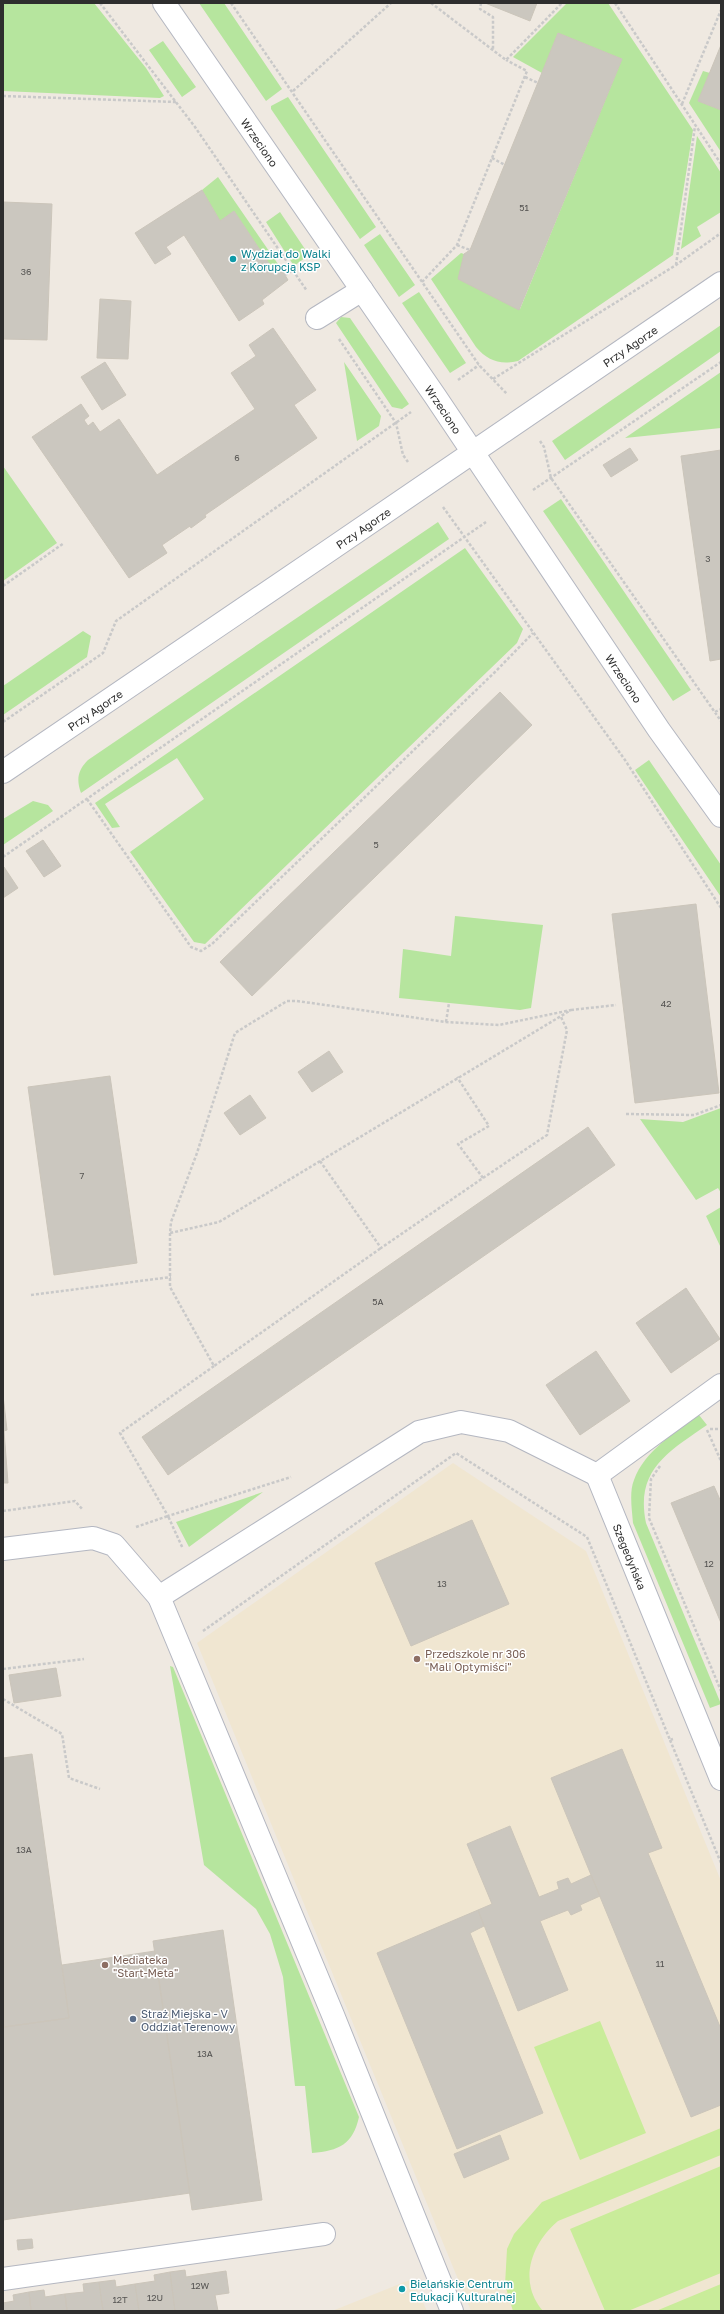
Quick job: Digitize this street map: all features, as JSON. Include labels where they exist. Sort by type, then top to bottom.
[{"type":"street","name":"Wrzeciono","points":[[164,3],[510,505],[660,730],[721,816]]},
{"type":"street","name":"Przy Agorze","points":[[3,772],[426,484],[474,454],[721,283]]},
{"type":"street","points":[[320,316],[362,290]]},
{"type":"street","points":[[159,1597],[419,1432],[461,1422],[509,1431],[597,1474],[721,1385]]},
{"type":"street","name":"Szegedyńska","points":[[597,1474],[721,1780]]},
{"type":"street","points":[[3,1549],[93,1538],[114,1544],[159,1597],[330,2008],[452,2311]]},
{"type":"street","points":[[3,2279],[324,2234]]},
{"type":"path","points":[[100,3],[177,102],[293,270],[320,316],[396,423],[403,455],[464,536],[625,760],[721,908]]},
{"type":"path","points":[[231,3],[293,91],[479,365],[504,389],[544,447],[551,478],[721,721]]},
{"type":"path","points":[[293,91],[391,3]]},
{"type":"path","points":[[422,282],[457,245],[527,71],[506,60],[431,3]]},
{"type":"path","points":[[481,3],[480,9],[493,17],[493,50]]},
{"type":"path","points":[[506,60],[562,3]]},
{"type":"path","points":[[615,3],[721,164]]},
{"type":"path","points":[[682,105],[721,10]]},
{"type":"path","points":[[524,77],[538,83]]},
{"type":"path","points":[[3,96],[177,102]]},
{"type":"path","points":[[676,265],[695,125]]},
{"type":"path","points":[[492,158],[505,165]]},
{"type":"path","points":[[493,379],[676,265],[721,233]]},
{"type":"path","points":[[457,245],[470,250]]},
{"type":"path","points":[[285,275],[293,270]]},
{"type":"path","points":[[3,857],[464,536],[721,362]]},
{"type":"path","points":[[3,722],[103,653],[116,621],[479,365]]},
{"type":"path","points":[[3,586],[64,543]]},
{"type":"path","points":[[87,799],[191,947],[202,950],[223,934],[495,672],[533,633]]},
{"type":"path","points":[[715,712],[721,709]]},
{"type":"path","points":[[214,1366],[170,1287],[170,1233],[171,1222],[197,1153],[234,1033],[287,1001],[446,1022],[499,1025],[571,1010],[616,1005]]},
{"type":"path","points":[[446,1022],[449,1003]]},
{"type":"path","points":[[170,1233],[219,1222],[457,1077],[571,1010]]},
{"type":"path","points":[[186,1553],[168,1516],[120,1433],[381,1248],[546,1135],[567,1030],[561,1017]]},
{"type":"path","points":[[457,1077],[489,1126],[458,1144],[483,1178]]},
{"type":"path","points":[[626,1114],[694,1115],[721,1105]]},
{"type":"path","points":[[320,1160],[381,1248]]},
{"type":"path","points":[[31,1295],[171,1278]]},
{"type":"path","points":[[701,1434],[707,1430],[721,1428]]},
{"type":"path","points":[[707,1430],[721,1461]]},
{"type":"path","points":[[180,1647],[456,1453],[587,1537],[721,1863]]},
{"type":"path","points":[[663,1462],[651,1479],[649,1518],[721,1690]]},
{"type":"path","points":[[128,1529],[293,1478],[287,1483]]},
{"type":"path","points":[[3,1511],[75,1501],[85,1512]]},
{"type":"path","points":[[3,1669],[84,1658]]},
{"type":"path","points":[[3,1699],[62,1734],[69,1778],[100,1789]]},
{"type":"path","points":[[670,1740],[700,1729]]},
{"type":"shaded area","points":[[453,1463],[586,1551],[721,1881],[721,2311],[471,2311],[197,1643]]},
{"type":"shaded area","name":"Bielańskie Centrum Edukacji Kulturalnej","points":[[412,2279],[427,2311],[332,2311]]},
{"type":"green space","points":[[3,3],[94,3],[146,68],[164,96],[160,98],[3,91]]},
{"type":"green space","points":[[199,3],[224,3],[282,89],[266,101]]},
{"type":"green space","points":[[567,3],[608,3],[693,130],[673,255],[518,361],[500,362],[485,356],[476,347],[431,279],[461,253],[464,254],[459,279],[520,309],[622,59],[558,33],[542,73],[513,57]]},
{"type":"green space","points":[[163,41],[196,87],[182,97],[149,50]]},
{"type":"green space","points":[[703,71],[710,73],[698,101],[721,110],[721,152],[689,103]]},
{"type":"green space","points":[[288,97],[376,227],[360,239],[271,109],[271,106]]},
{"type":"green space","points":[[697,136],[721,173],[721,212],[697,227],[701,236],[681,249]]},
{"type":"green space","points":[[218,177],[280,267],[274,271],[234,211],[220,221],[202,190]]},
{"type":"green space","points":[[280,212],[309,255],[294,266],[266,222]]},
{"type":"green space","points":[[380,234],[415,285],[399,297],[364,245]]},
{"type":"green space","points":[[419,292],[466,363],[450,373],[402,303]]},
{"type":"green space","points":[[341,317],[350,318],[409,404],[402,409],[392,407],[336,323]]},
{"type":"green space","points":[[721,325],[721,351],[565,460],[552,441]]},
{"type":"green space","points":[[344,362],[381,416],[379,426],[357,441]]},
{"type":"green space","points":[[721,372],[721,428],[625,438]]},
{"type":"green space","points":[[3,466],[57,543],[3,581]]},
{"type":"green space","points":[[561,499],[691,690],[673,701],[543,511]]},
{"type":"green space","points":[[438,522],[449,539],[81,793],[78,779],[82,767],[88,760]]},
{"type":"green space","points":[[465,548],[523,629],[517,643],[205,944],[194,942],[130,852],[204,799],[177,758],[105,804],[120,827],[112,828],[95,803]]},
{"type":"green space","points":[[83,631],[91,636],[87,657],[3,715],[3,686]]},
{"type":"green space","points":[[649,760],[721,865],[721,897],[635,770]]},
{"type":"green space","points":[[33,801],[48,805],[53,811],[3,845],[3,819]]},
{"type":"green space","points":[[455,916],[543,925],[531,1008],[520,1010],[399,998],[403,949],[451,956]]},
{"type":"green space","points":[[721,1108],[721,1193],[718,1188],[696,1200],[640,1119],[683,1122]]},
{"type":"green space","points":[[721,1207],[721,1248],[706,1216]]},
{"type":"green space","points":[[699,1415],[707,1425],[679,1444],[658,1464],[650,1476],[645,1489],[644,1505],[646,1523],[721,1704],[710,1708],[633,1523],[631,1501],[632,1485],[645,1460],[662,1443]]},
{"type":"green space","points":[[263,1492],[189,1547],[176,1522]]},
{"type":"green space","points":[[170,1666],[173,1667],[359,2117],[353,2134],[349,2140],[337,2148],[312,2153],[305,2086],[295,2086],[283,1977],[270,1934],[256,1909],[204,1865]]},
{"type":"green space","points":[[600,2021],[646,2133],[580,2160],[534,2047]]},
{"type":"green space","points":[[721,2128],[721,2155],[558,2221],[541,2240],[535,2251],[529,2275],[535,2299],[543,2311],[513,2311],[505,2285],[507,2249],[514,2234],[542,2202]]},
{"type":"green space","points":[[721,2166],[721,2273],[628,2311],[605,2311],[570,2229]]},
{"type":"green space","points":[[721,2284],[721,2311],[656,2311]]},
{"type":"building","points":[[485,3],[537,3],[530,21]]},
{"type":"building","points":[[558,33],[622,59],[519,310],[458,279],[464,254],[470,250]]},
{"type":"building","points":[[721,45],[721,110],[698,101]]},
{"type":"building","name":"Wydział do Walki z Korupcją KSP","points":[[202,190],[220,221],[234,211],[274,271],[280,267],[288,280],[262,300],[264,304],[239,321],[184,235],[166,247],[171,254],[155,264],[135,233]]},
{"type":"building","points":[[3,202],[52,204],[47,340],[3,339]]},
{"type":"building","points":[[100,299],[131,301],[128,359],[97,358]]},
{"type":"building","points":[[273,328],[316,390],[294,405],[317,438],[205,515],[206,517],[191,528],[190,526],[162,545],[167,553],[129,578],[32,437],[81,404],[89,416],[84,420],[88,426],[93,422],[100,432],[119,419],[157,475],[255,409],[231,373],[256,356],[249,345]]},
{"type":"building","points":[[105,362],[126,395],[102,410],[81,377]]},
{"type":"building","points":[[630,448],[638,460],[611,477],[603,465]]},
{"type":"building","points":[[721,450],[721,659],[710,661],[681,456]]},
{"type":"building","points":[[500,692],[532,725],[252,996],[220,962]]},
{"type":"building","points":[[43,840],[61,866],[44,877],[26,851]]},
{"type":"building","points":[[4,867],[18,888],[3,898],[3,868]]},
{"type":"building","points":[[696,904],[719,1093],[635,1103],[612,914]]},
{"type":"building","points":[[329,1051],[343,1072],[312,1092],[298,1072]]},
{"type":"building","points":[[110,1076],[137,1263],[54,1275],[28,1087]]},
{"type":"building","points":[[250,1095],[266,1118],[240,1135],[224,1113]]},
{"type":"building","points":[[588,1127],[615,1165],[168,1475],[142,1437]]},
{"type":"building","points":[[686,1288],[720,1339],[671,1373],[636,1323]]},
{"type":"building","points":[[596,1351],[630,1401],[580,1435],[546,1385]]},
{"type":"building","points":[[3,1395],[7,1430],[4,1431],[8,1483],[3,1483]]},
{"type":"building","points":[[714,1486],[721,1502],[721,1623],[671,1503]]},
{"type":"building","points":[[472,1520],[509,1604],[411,1646],[375,1563]]},
{"type":"building","points":[[56,1668],[61,1696],[14,1703],[9,1675]]},
{"type":"building","points":[[622,1749],[662,1848],[648,1853],[721,2029],[721,2105],[691,2117],[551,1778]]},
{"type":"building","points":[[32,1754],[69,2018],[4,2027],[3,1758]]},
{"type":"building","points":[[510,1826],[539,1897],[559,1889],[557,1882],[568,1878],[571,1884],[591,1875],[600,1896],[580,1905],[582,1910],[571,1915],[568,1910],[540,1921],[568,1990],[518,2011],[478,1910],[492,1904],[467,1844]]},
{"type":"building","points":[[478,1910],[484,1926],[470,1933],[543,2113],[457,2149],[377,1953]]},
{"type":"building","points":[[223,1930],[262,2200],[192,2210],[153,1941]]},
{"type":"building","points":[[155,1951],[190,2193],[3,2220],[3,2020],[4,2027],[69,2018],[62,1965]]},
{"type":"building","points":[[500,2135],[509,2159],[464,2178],[454,2154]]},
{"type":"building","points":[[32,2239],[33,2248],[18,2250],[17,2240]]},
{"type":"building","points":[[185,2270],[186,2277],[226,2271],[229,2293],[215,2295],[218,2311],[175,2311],[170,2272]]},
{"type":"building","points":[[170,2272],[175,2311],[139,2311],[135,2284],[155,2281],[154,2275]]},
{"type":"building","points":[[115,2280],[116,2287],[135,2284],[139,2311],[103,2311],[99,2282]]},
{"type":"building","points":[[99,2282],[103,2311],[67,2311],[65,2294],[84,2292],[83,2284]]},
{"type":"building","points":[[44,2290],[45,2297],[65,2294],[67,2311],[31,2311],[29,2292]]},
{"type":"building","points":[[29,2292],[31,2311],[3,2311],[3,2303],[14,2301],[13,2295]]},
{"type":"place","name":"Wydział do Walki z Korupcją KSP","points":[[233,259]]},
{"type":"place","name":"Przedszkole nr 306 \"Mali Optymiści\"","points":[[417,1659]]},
{"type":"place","name":"Mediateka \"Start-Meta\"","points":[[105,1965]]},
{"type":"place","name":"Straż Miejska - V Oddział Terenowy","points":[[133,2019]]},
{"type":"place","name":"Bielańskie Centrum Edukacji Kulturalnej","points":[[402,2289]]}]
